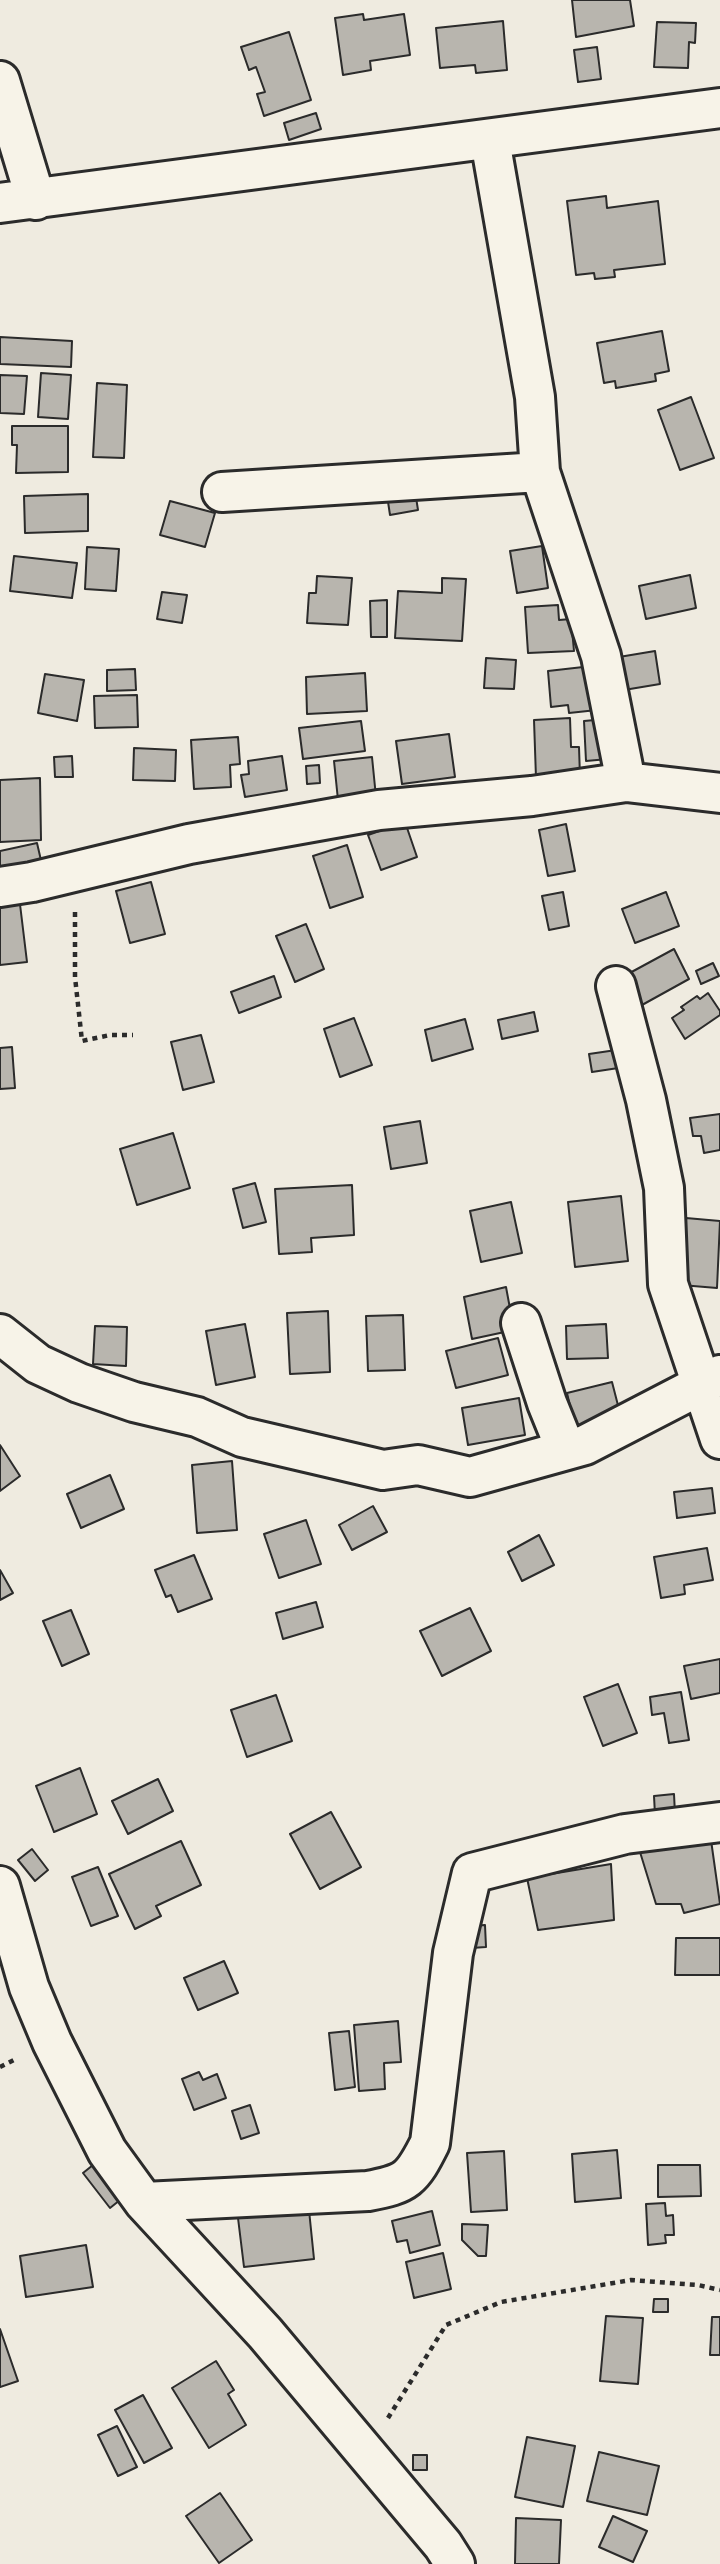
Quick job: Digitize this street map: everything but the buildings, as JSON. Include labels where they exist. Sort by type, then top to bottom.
[{"type":"street","points":[[0,81],[18,202],[720,108]]},
{"type":"street","points":[[490,140],[536,397],[540,472],[601,656],[626,782]]},
{"type":"street","points":[[222,492],[540,472]]},
{"type":"street","points":[[0,887],[32,883],[189,844],[379,810],[532,796],[626,782],[720,793]]},
{"type":"street","points":[[615,986],[646,1100],[664,1188],[668,1284],[711,1380],[720,1439]]},
{"type":"street","points":[[521,1323],[566,1451]]},
{"type":"street","points":[[0,1334],[38,1364],[79,1383],[134,1402],[197,1417],[242,1437],[383,1470],[418,1465],[470,1477],[585,1445],[711,1380]]},
{"type":"street","points":[[144,2202],[368,2190],[397,2185],[418,2166],[430,2143],[453,1954],[472,1873],[625,1834],[720,1822]]},
{"type":"street","points":[[0,1886],[29,1987],[52,2042],[107,2151],[144,2202],[265,2333],[443,2545],[455,2564]]},
{"type":"path","points":[[74,872],[75,976],[82,1041],[110,1035],[133,1035]]},
{"type":"path","points":[[366,2453],[446,2325],[501,2302],[631,2280],[698,2285],[720,2290]]}]
